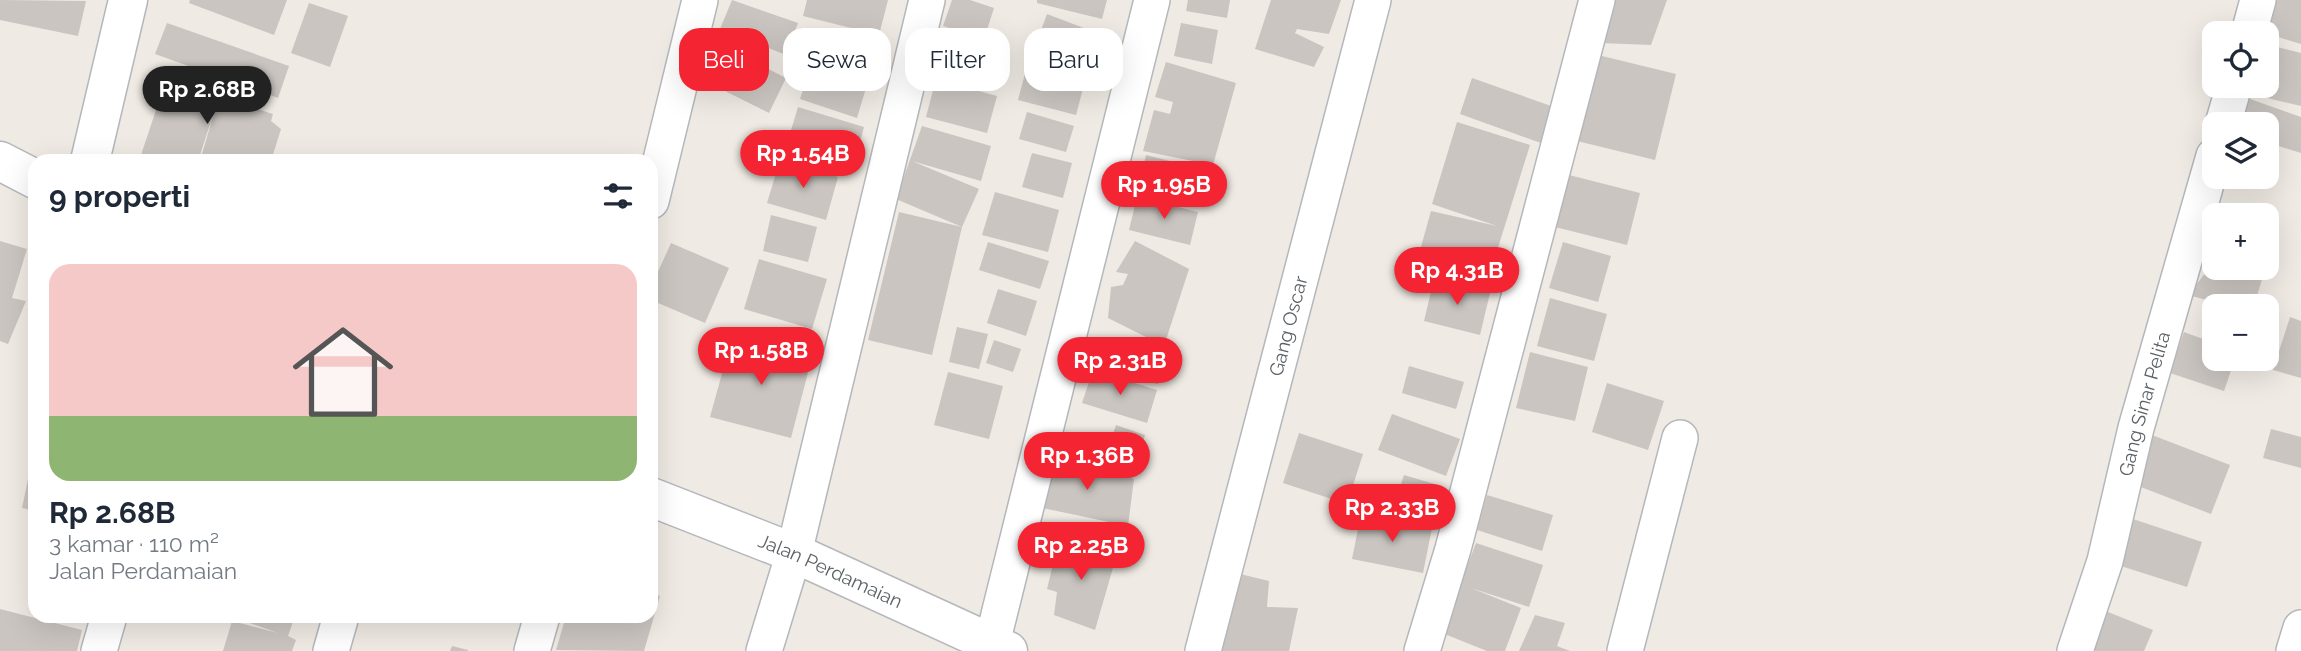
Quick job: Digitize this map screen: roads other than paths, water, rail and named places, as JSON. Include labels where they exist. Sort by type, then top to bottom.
[{"type":"street","points":[[92,154],[128,0]]},
{"type":"street","points":[[658,172],[700,0]]},
{"type":"street","points":[[764,651],[794,553],[927,0]]},
{"type":"street","points":[[997,649],[1152,0]]},
{"type":"street","name":"Gang Oscar","points":[[1203,651],[1373,0]]},
{"type":"street","points":[[1422,651],[1453,548],[1597,0]]},
{"type":"street","points":[[2252,21],[2258,0]]},
{"type":"street","points":[[0,161],[28,175]]},
{"type":"street","name":"Gang Sinar Pelita","points":[[2075,651],[2105,561],[2136,428],[2205,189]]},
{"type":"street","points":[[1625,651],[1680,438]]},
{"type":"street","name":"Jalan Perdamaian","points":[[658,500],[794,553],[997,649]]},
{"type":"street","points":[[99,651],[107,623]]},
{"type":"street","points":[[331,651],[339,623]]},
{"type":"street","points":[[532,651],[540,623]]},
{"type":"street","points":[[2294,651],[2301,628]]}]
